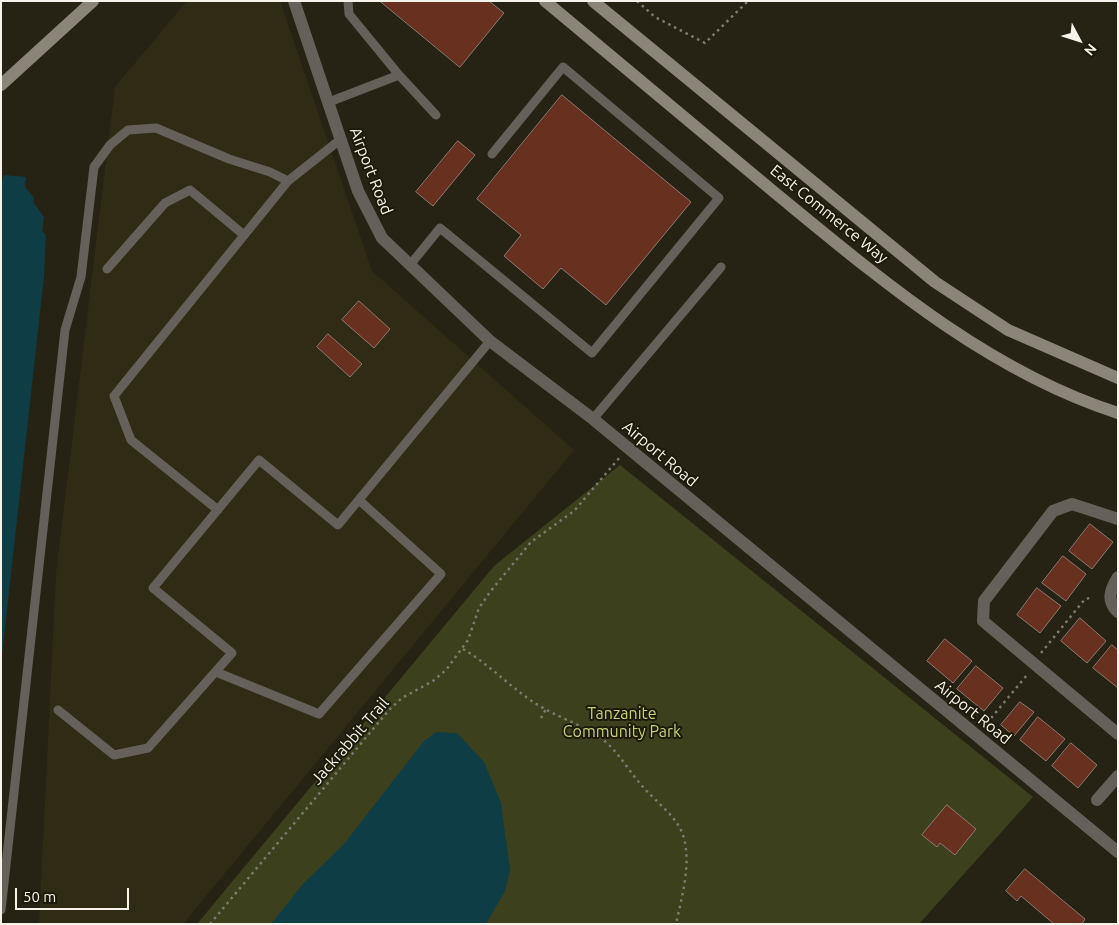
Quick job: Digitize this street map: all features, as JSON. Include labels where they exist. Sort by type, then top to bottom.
[{"type":"main road","points":[[1,85],[93,1]]},
{"type":"main road","name":"East Commerce Way","points":[[545,1],[913,304],[995,356],[1081,401],[1118,413]]},
{"type":"main road","name":"East Commerce Way","points":[[593,1],[935,282],[1008,330],[1118,378]]},
{"type":"street","name":"Airport Road","points":[[294,1],[369,215],[382,238],[490,342],[593,419],[1118,852]]},
{"type":"street","points":[[1118,519],[1072,504],[1053,511],[984,601],[984,621],[1118,734]]},
{"type":"street","points":[[1118,577],[1110,591],[1111,606],[1118,612]]},
{"type":"street","points":[[1097,800],[1118,776]]},
{"type":"lane","points":[[348,1],[349,14],[436,114]]},
{"type":"lane","points":[[410,265],[440,228],[592,353],[718,198],[563,67],[492,154]]},
{"type":"lane","points":[[328,102],[400,74]]},
{"type":"lane","points":[[1,910],[65,330],[81,277],[94,167],[110,145],[128,130],[156,128],[229,159],[270,172],[288,181]]},
{"type":"lane","points":[[218,510],[131,440],[114,396],[288,181],[341,139]]},
{"type":"lane","points":[[107,269],[166,203],[190,190],[244,235]]},
{"type":"lane","points":[[593,419],[721,267]]},
{"type":"lane","points":[[58,710],[114,755],[148,748],[232,653],[153,588],[259,460],[338,525],[490,342]]},
{"type":"lane","points":[[216,672],[318,714],[442,574],[359,500]]},
{"type":"path","points":[[637,1],[655,17],[704,43],[748,1]]},
{"type":"path","name":"Jackrabbit Trail","points":[[210,924],[389,710],[402,698],[433,681],[446,670],[462,649],[479,608],[531,542],[574,511],[628,448]]},
{"type":"path","points":[[1037,658],[1085,599],[1090,598]]},
{"type":"path","points":[[462,649],[485,662],[531,701],[574,722],[603,740],[620,757],[644,788],[667,810],[683,836],[688,863],[676,924]]},
{"type":"path","points":[[987,723],[1029,672]]},
{"type":"path","points":[[541,718],[546,708]]},
{"type":"shaded area","points":[[187,1],[280,1],[372,271],[574,450],[183,924],[39,924],[56,574],[115,87]]},
{"type":"green space","name":"Tanzanite Community Park","points":[[620,465],[1033,797],[919,924],[197,924],[494,566]]},
{"type":"water","points":[[4,175],[26,177],[25,187],[34,198],[33,202],[44,217],[42,231],[46,235],[44,276],[1,664],[1,186]]},
{"type":"water","points":[[436,732],[457,733],[484,762],[501,803],[510,870],[505,891],[486,924],[271,924],[303,884],[344,844],[424,741]]},
{"type":"building","points":[[380,1],[489,1],[504,13],[460,67]]},
{"type":"building","points":[[562,95],[691,202],[606,305],[561,268],[543,289],[504,256],[521,235],[477,199]]},
{"type":"building","points":[[458,141],[475,155],[433,206],[416,192]]},
{"type":"building","points":[[359,301],[390,329],[374,348],[342,320]]},
{"type":"building","points":[[328,334],[362,364],[350,377],[317,347]]},
{"type":"building","points":[[1090,524],[1113,542],[1092,569],[1069,551]]},
{"type":"building","points":[[1063,556],[1086,574],[1066,601],[1042,583]]},
{"type":"building","points":[[1037,588],[1061,606],[1040,633],[1017,615]]},
{"type":"building","points":[[1080,618],[1106,641],[1087,663],[1061,641]]},
{"type":"building","points":[[945,639],[972,661],[953,683],[927,661]]},
{"type":"building","points":[[1112,645],[1118,650],[1118,688],[1093,668]]},
{"type":"building","points":[[976,666],[1003,688],[984,711],[957,689]]},
{"type":"building","points":[[1020,702],[1034,712],[1014,736],[1001,725]]},
{"type":"building","points":[[1038,717],[1065,739],[1046,761],[1020,740]]},
{"type":"building","points":[[1071,743],[1097,765],[1078,788],[1052,766]]},
{"type":"building","points":[[947,805],[976,829],[955,855],[940,843],[937,847],[922,835]]},
{"type":"building","points":[[1025,869],[1085,919],[1082,924],[1054,924],[1021,896],[1017,901],[1006,891]]}]
